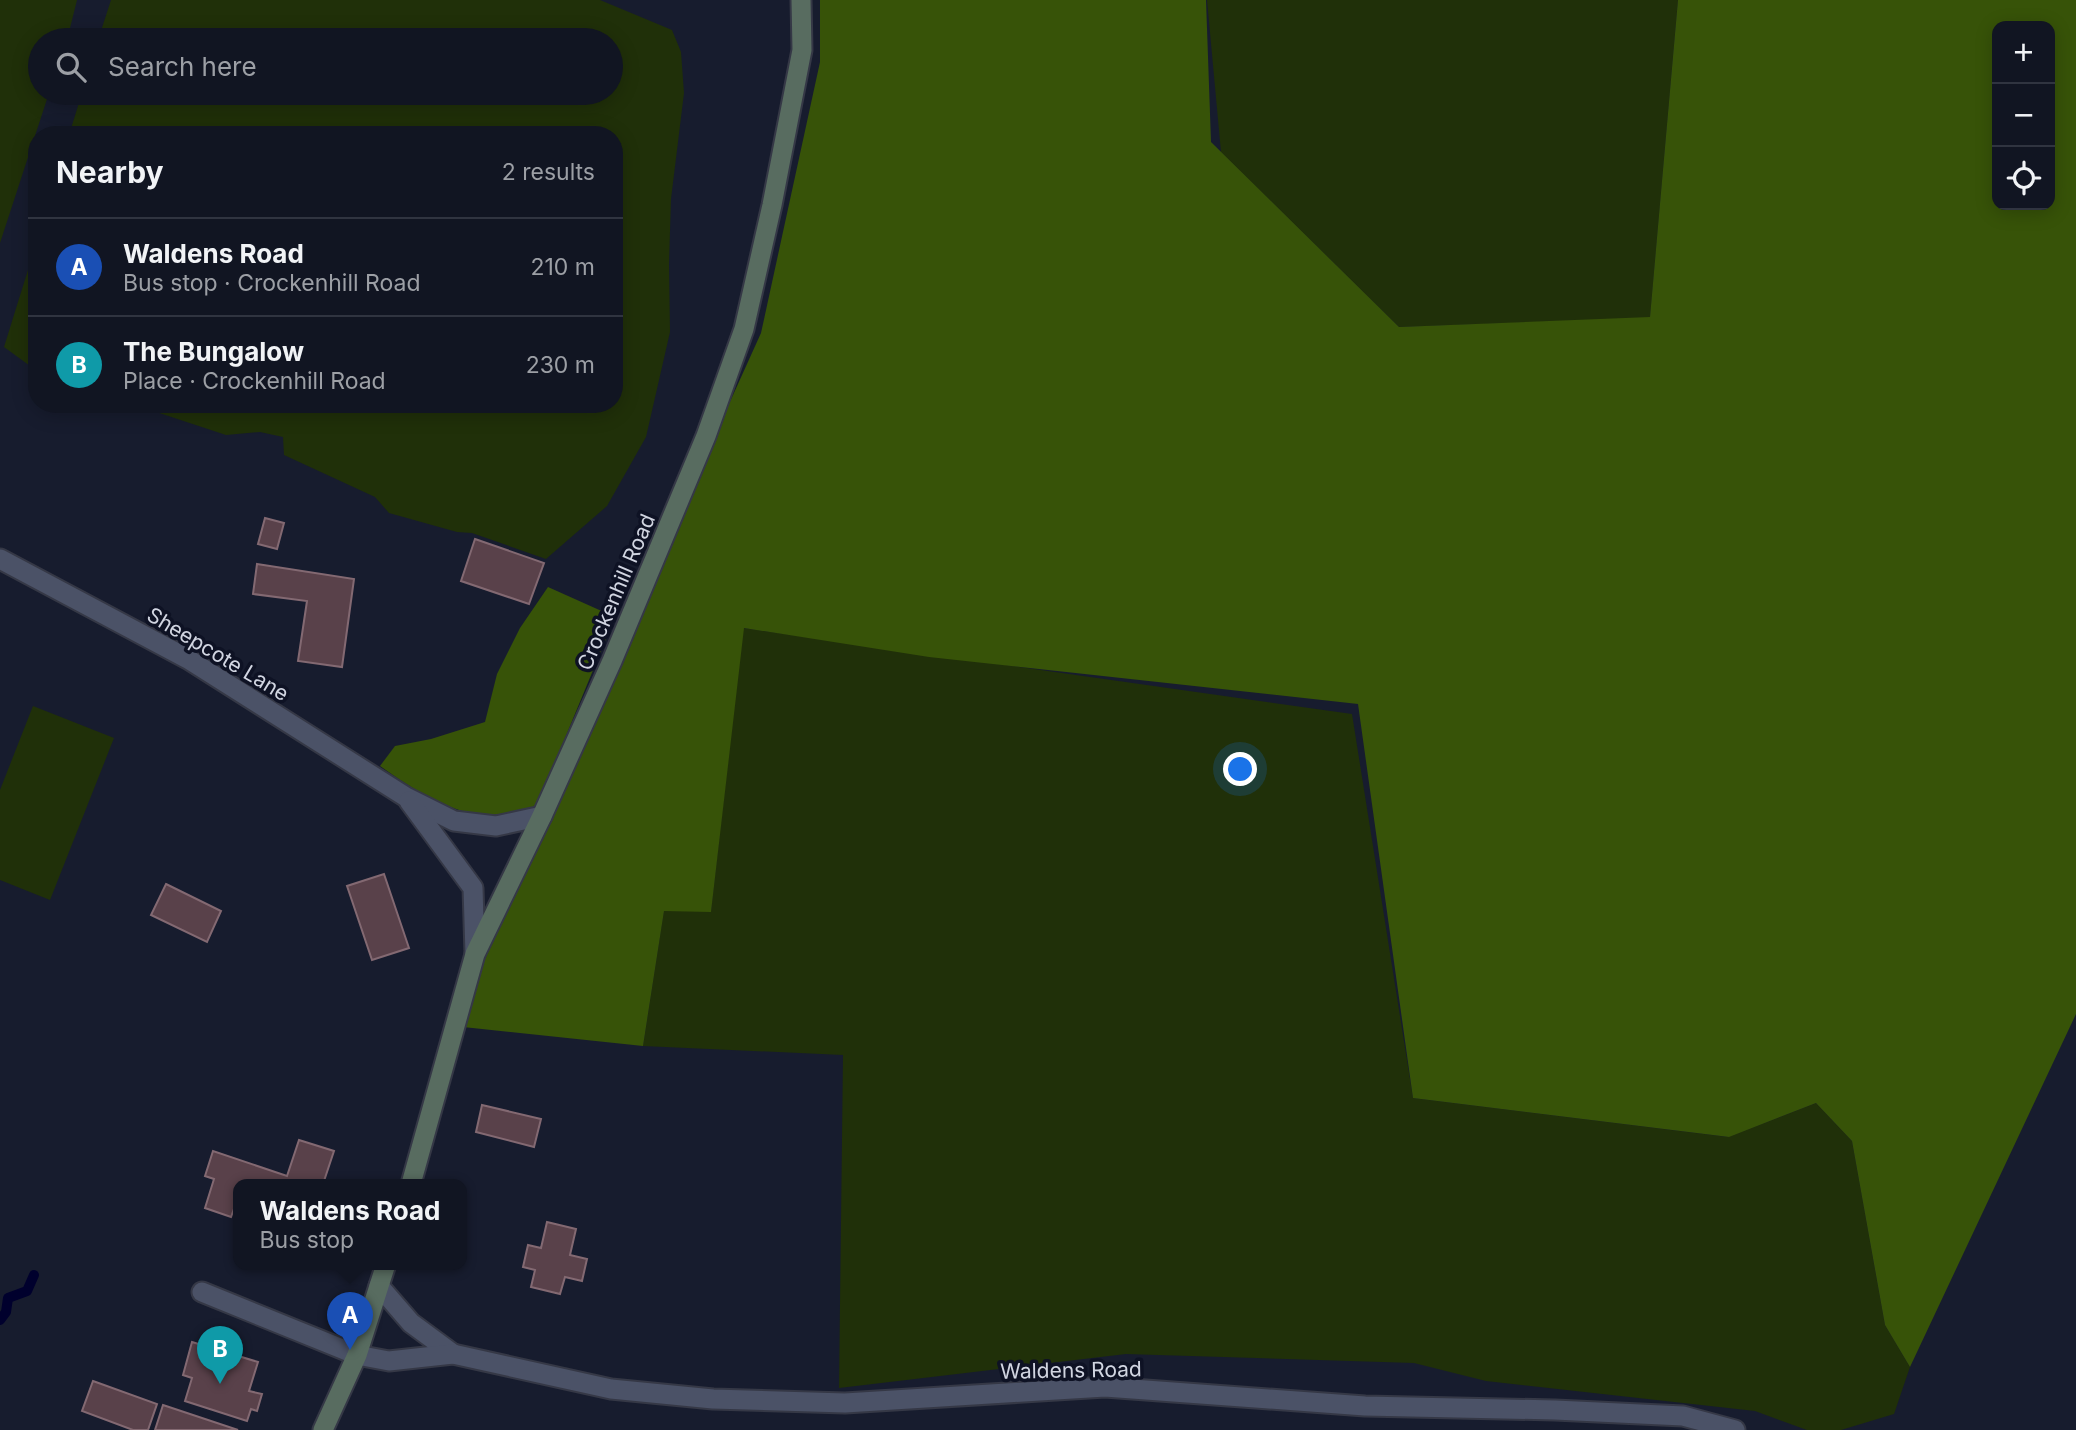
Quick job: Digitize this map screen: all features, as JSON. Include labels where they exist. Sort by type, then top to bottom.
[{"type":"main road","name":"Crockenhill Road","points":[[412,1179],[475,954],[542,817],[612,661],[706,436],[744,329],[772,205],[802,50],[801,0]]},
{"type":"main road","points":[[323,1430],[357,1355],[384,1270]]},
{"type":"street","name":"Sheepcote Lane","points":[[0,559],[188,659],[406,797],[454,821],[496,826],[542,817]]},
{"type":"street","name":"Sheepcote Lane","points":[[406,797],[473,888],[475,954]]},
{"type":"street","name":"Waldens Road","points":[[379,1286],[411,1323],[453,1354]]},
{"type":"street","name":"Waldens Road","points":[[202,1292],[357,1355],[389,1361],[453,1354],[611,1389],[713,1399],[845,1403],[1105,1387],[1365,1406],[1683,1416],[1735,1430]]},
{"type":"green space","points":[[0,0],[77,0],[70,28],[28,28],[28,105],[45,105],[38,126],[28,126],[28,157],[0,243]]},
{"type":"green space","points":[[111,0],[600,0],[672,30],[681,52],[684,93],[671,199],[670,332],[646,437],[607,506],[546,559],[472,533],[457,532],[389,513],[375,497],[284,455],[283,437],[260,432],[226,435],[159,413],[623,413],[623,126],[72,126],[78,105],[623,105],[623,28],[102,28]]},
{"type":"green space","points":[[820,0],[1206,0],[1211,142],[1399,327],[1650,317],[1678,0],[2076,0],[2076,1014],[1910,1367],[1885,1325],[1852,1141],[1816,1103],[1729,1137],[1413,1098],[1358,704],[929,657],[744,628],[711,912],[664,911],[643,1046],[463,1027],[480,955],[761,333],[820,62]]},
{"type":"green space","points":[[1207,0],[1678,0],[1650,318],[1399,327],[1221,152]]},
{"type":"green space","points":[[28,270],[28,364],[4,347]]},
{"type":"green space","points":[[548,587],[615,617],[537,806],[499,816],[478,815],[434,800],[380,766],[395,746],[431,739],[485,722],[497,674],[520,628]]},
{"type":"green space","points":[[743,628],[1352,714],[1413,1098],[1728,1137],[1816,1103],[1852,1141],[1885,1325],[1910,1367],[1894,1414],[1841,1430],[1807,1430],[1755,1411],[1486,1381],[1414,1363],[1126,1354],[839,1388],[843,1055],[643,1046],[664,910],[711,911]]},
{"type":"green space","points":[[33,706],[114,738],[50,900],[0,880],[0,790]]},
{"type":"building","points":[[265,518],[284,523],[277,549],[258,544]]},
{"type":"building","points":[[475,539],[544,563],[529,604],[461,581]]},
{"type":"building","points":[[257,564],[354,579],[342,667],[298,661],[307,601],[253,594]]},
{"type":"building","points":[[384,874],[409,948],[372,960],[347,886]]},
{"type":"building","points":[[166,884],[221,911],[207,942],[151,915]]},
{"type":"building","points":[[482,1105],[541,1119],[534,1147],[476,1132]]},
{"type":"building","points":[[299,1140],[334,1151],[325,1179],[233,1179],[231,1217],[205,1208],[214,1179],[205,1176],[213,1151],[287,1176]]},
{"type":"building","points":[[547,1222],[576,1229],[570,1255],[587,1259],[582,1281],[565,1277],[560,1294],[531,1287],[535,1270],[523,1267],[528,1245],[541,1248]]},
{"type":"building","points":[[192,1342],[258,1362],[249,1391],[262,1394],[257,1411],[251,1409],[247,1421],[185,1401],[192,1378],[183,1375]]},
{"type":"building","points":[[93,1381],[157,1404],[148,1430],[133,1430],[82,1411]]},
{"type":"building","points":[[163,1405],[238,1430],[155,1430]]},
{"type":"waterway","points":[[0,1320],[6,1312],[8,1298],[27,1291],[34,1275]]},
{"type":"place","name":"Waldens Road","points":[[350,1350]]},
{"type":"place","name":"The Bungalow","points":[[220,1384]]}]
